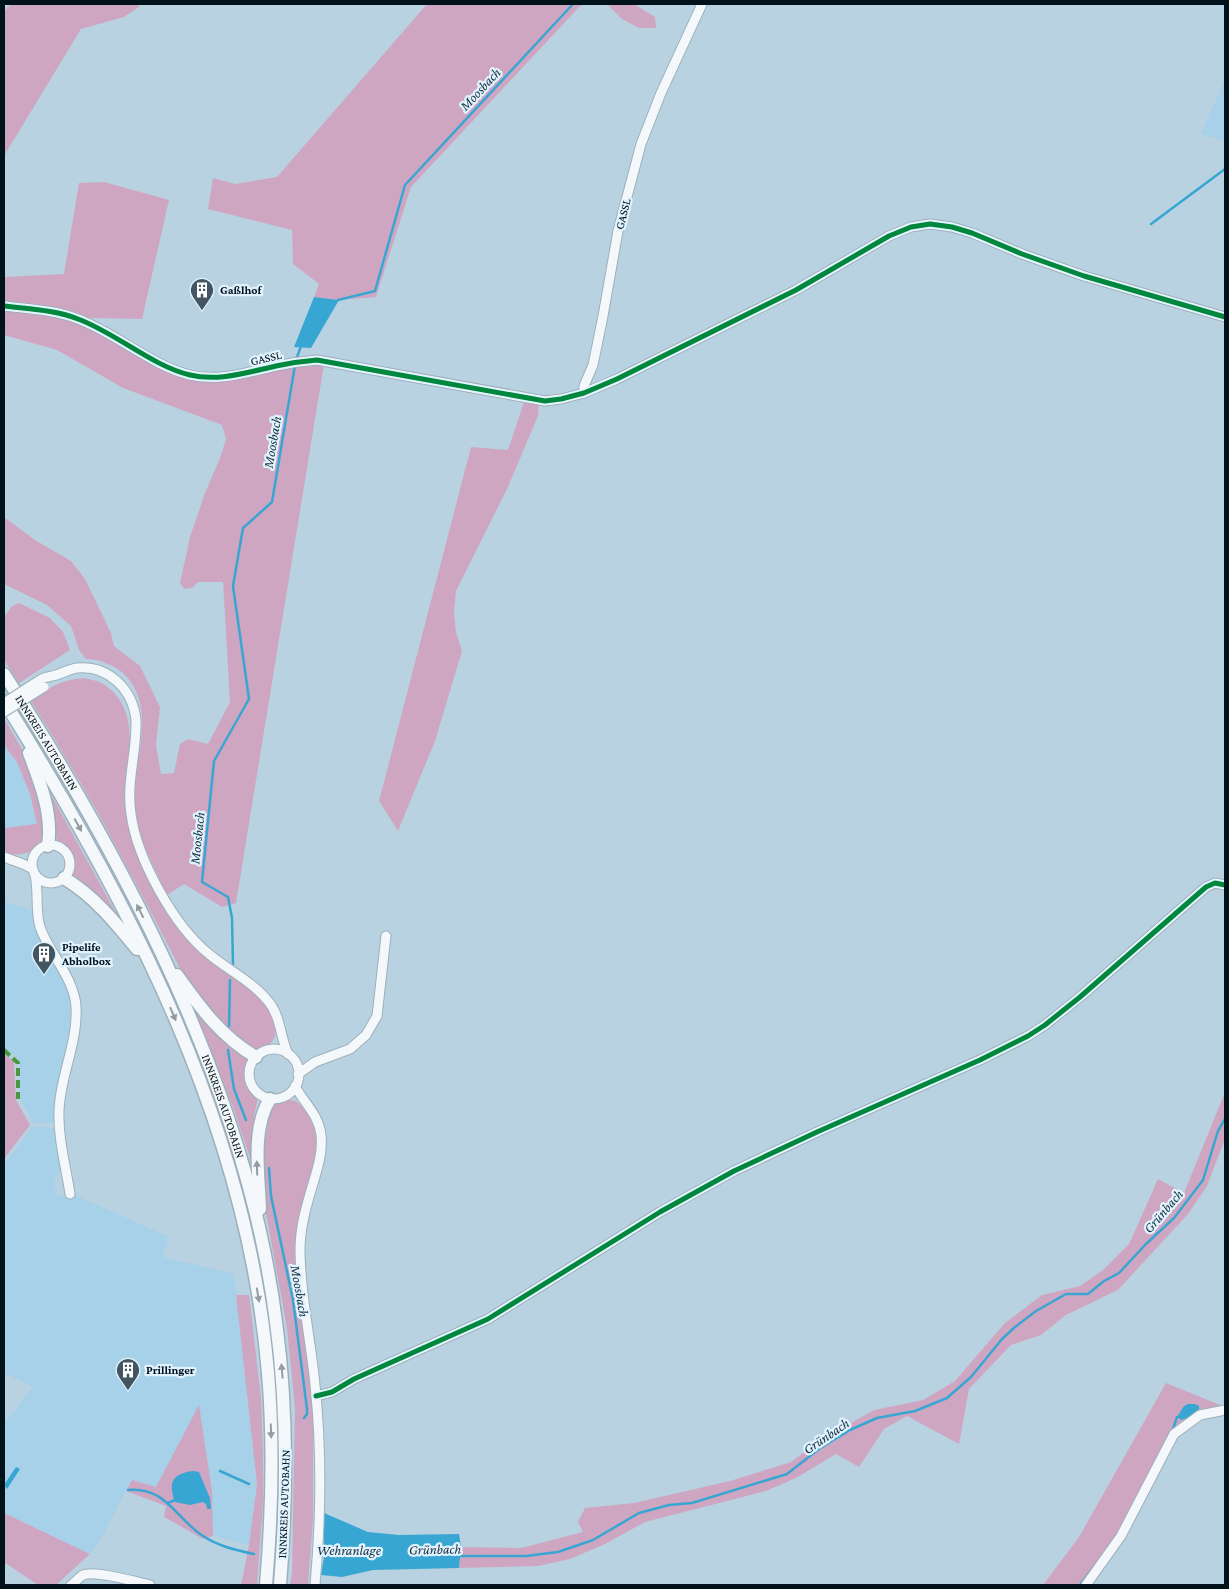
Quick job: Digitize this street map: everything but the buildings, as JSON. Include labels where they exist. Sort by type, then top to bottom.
[{"type":"highway","name":"INNKREIS AUTOBAHN","points":[[4,674],[92,820],[162,955],[203,1049],[242,1160],[260,1234],[276,1320],[286,1427],[285,1524],[280,1585]]},
{"type":"highway","name":"INNKREIS AUTOBAHN","points":[[4,702],[58,790],[96,858],[153,970],[191,1056],[212,1110],[242,1213],[259,1298],[268,1373],[272,1438],[271,1524],[266,1585]]},
{"type":"highway","points":[[21,729],[45,804],[49,827],[48,846]]},
{"type":"highway","points":[[64,878],[77,886],[101,907],[153,970]]},
{"type":"highway","points":[[162,955],[207,1017],[240,1048],[256,1057]]},
{"type":"highway","points":[[260,1234],[257,1153],[263,1114],[270,1099]]},
{"type":"street","name":"GASSL","points":[[584,393],[584,386],[593,365],[618,231],[641,144],[661,93],[702,4]]},
{"type":"street","name":"GASSL","points":[[4,306],[80,319],[166,366],[191,375],[235,376],[295,362],[317,360],[545,401],[584,393],[617,379],[796,290],[889,236],[911,227],[930,224],[952,227],[972,233],[1022,254],[1084,276],[1225,317]]},
{"type":"street","points":[[4,702],[58,674],[78,668],[97,670],[115,679],[127,692],[134,708],[136,720],[129,800],[132,825],[140,850],[167,904],[184,930],[208,953],[268,1001],[275,1010],[280,1033],[298,1074],[296,1086],[304,1102],[317,1120],[322,1143],[304,1216],[300,1249],[316,1396],[319,1442],[320,1501],[315,1585]]},
{"type":"street","points":[[4,712],[42,683]]},
{"type":"street","points":[[7,858],[34,872],[44,882],[51,883],[59,882],[64,878],[69,870],[69,857],[60,848],[48,846],[42,848],[33,858],[34,872],[38,902],[38,915],[42,933],[70,986],[76,1006],[73,1042],[59,1110],[59,1126],[70,1194]]},
{"type":"street","points":[[7,858],[33,858]]},
{"type":"street","points":[[38,902],[51,883]]},
{"type":"street","points":[[316,1396],[332,1392],[354,1379],[488,1319],[660,1212],[720,1178],[816,1132],[980,1060],[1028,1036],[1080,997],[1206,887],[1215,884],[1225,885]]},
{"type":"street","points":[[298,1074],[315,1062],[350,1048],[366,1035],[372,1026],[378,1010],[386,936]]},
{"type":"street","points":[[272,1050],[280,1033]]},
{"type":"street","points":[[304,1102],[285,1096],[270,1099],[260,1095],[251,1084],[249,1070],[256,1057],[263,1052],[272,1050],[280,1050],[290,1057],[315,1062]]},
{"type":"street","points":[[285,1096],[296,1086]]},
{"type":"street","points":[[1086,1585],[1121,1536],[1174,1434],[1200,1415],[1225,1410]]},
{"type":"street","points":[[71,1585],[83,1575],[106,1576],[150,1585]]},
{"type":"shaded area","points":[[11,4],[139,4],[139,7],[124,17],[81,29],[4,156],[4,11]]},
{"type":"shaded area","points":[[427,4],[582,4],[411,187],[376,297],[339,300],[314,297],[319,284],[293,264],[292,230],[208,209],[213,178],[235,184],[277,177]]},
{"type":"shaded area","points":[[607,4],[634,4],[655,17],[656,28],[639,28],[622,19]]},
{"type":"shaded area","points":[[1225,79],[1225,141],[1201,134]]},
{"type":"shaded area","points":[[104,182],[169,200],[142,319],[91,318],[4,302],[4,277],[64,274],[79,183]]},
{"type":"shaded area","points":[[4,308],[81,323],[128,350],[205,380],[299,364],[324,364],[236,903],[222,907],[184,884],[167,895],[147,852],[134,806],[142,720],[140,703],[134,688],[124,674],[116,668],[101,661],[86,659],[79,650],[71,626],[47,605],[4,584],[4,517],[35,540],[71,561],[85,579],[111,633],[114,646],[140,666],[160,707],[156,745],[161,774],[174,773],[180,744],[188,739],[208,744],[230,702],[223,582],[198,582],[192,588],[184,589],[180,583],[190,537],[226,439],[222,425],[123,388],[57,350],[4,335]]},
{"type":"shaded area","points":[[524,402],[539,403],[538,416],[507,489],[456,591],[454,613],[456,632],[462,651],[435,741],[398,831],[379,801],[471,447],[508,450]]},
{"type":"shaded area","points":[[19,603],[50,618],[63,632],[70,650],[19,683],[4,660],[4,617],[12,606]]},
{"type":"shaded area","points":[[85,678],[105,685],[118,698],[126,714],[130,749],[126,805],[128,823],[137,852],[149,879],[166,912],[188,941],[200,953],[244,984],[264,1003],[271,1014],[275,1026],[275,1037],[267,1047],[258,1050],[241,1043],[191,988],[99,815],[31,701],[62,682]]},
{"type":"shaded area","points":[[4,718],[23,751],[36,784],[45,835],[39,846],[23,854],[4,853],[4,828],[37,824],[30,794],[17,762],[4,745]]},
{"type":"shaded area","points":[[4,745],[17,762],[30,794],[37,825],[4,828]]},
{"type":"shaded area","points":[[49,791],[117,915],[114,916],[70,876],[73,866],[71,856],[66,848],[57,843],[56,830],[47,792]]},
{"type":"shaded area","points":[[4,902],[33,910],[34,925],[39,938],[64,982],[71,1001],[69,1031],[55,1098],[55,1123],[34,1123],[20,1098],[20,1062],[4,1047]]},
{"type":"shaded area","points":[[192,1005],[250,1059],[246,1070],[248,1085],[258,1098],[254,1116],[254,1157],[250,1158],[233,1107]]},
{"type":"shaded area","points":[[4,1053],[14,1062],[16,1100],[30,1125],[4,1159]]},
{"type":"shaded area","points":[[1225,1092],[1225,1139],[1207,1186],[1188,1214],[1118,1290],[1066,1315],[1041,1335],[1011,1345],[969,1389],[959,1444],[907,1416],[884,1429],[859,1467],[836,1454],[796,1478],[766,1491],[645,1522],[605,1544],[570,1559],[538,1566],[459,1568],[461,1547],[521,1548],[583,1532],[578,1522],[585,1508],[634,1503],[730,1481],[791,1462],[819,1441],[874,1410],[923,1400],[955,1381],[1004,1324],[1042,1295],[1080,1286],[1103,1270],[1129,1244],[1158,1179],[1184,1193]]},
{"type":"shaded area","points":[[284,1099],[296,1101],[306,1110],[314,1127],[318,1146],[297,1223],[295,1251],[313,1408],[313,1518],[308,1585],[290,1585],[292,1573],[295,1409],[287,1328],[265,1208],[260,1159],[268,1126],[265,1113],[271,1104]]},
{"type":"shaded area","points":[[35,1127],[56,1128],[63,1168],[54,1180],[56,1196],[75,1195],[169,1237],[163,1257],[234,1274],[257,1484],[249,1545],[207,1534],[172,1491],[132,1480],[104,1533],[90,1554],[4,1513],[4,1424],[33,1387],[4,1373],[4,1165],[31,1129]]},
{"type":"shaded area","points":[[236,1295],[249,1295],[261,1398],[263,1503],[257,1585],[241,1585],[249,1545],[257,1484]]},
{"type":"shaded area","points":[[1166,1383],[1225,1407],[1173,1430],[1120,1535],[1085,1585],[1043,1585],[1079,1537]]},
{"type":"shaded area","points":[[199,1405],[212,1491],[213,1536],[203,1539],[164,1517],[166,1506],[126,1491],[132,1480],[156,1487]]},
{"type":"shaded area","points":[[4,1513],[90,1554],[56,1585],[38,1585],[4,1562]]},
{"type":"water","points":[[314,297],[339,300],[311,348],[294,347]]},
{"type":"water","points":[[1188,1404],[1199,1406],[1199,1411],[1193,1416],[1181,1420],[1177,1417],[1184,1406]]},
{"type":"water","points":[[16,1467],[20,1469],[7,1489],[4,1485]]},
{"type":"water","points":[[193,1471],[199,1472],[210,1498],[211,1509],[207,1509],[206,1504],[203,1502],[190,1505],[175,1502],[172,1489],[174,1480],[180,1474]]},
{"type":"water","name":"Wehranlage","points":[[324,1513],[368,1532],[399,1535],[459,1534],[461,1547],[459,1568],[373,1570],[342,1577],[321,1575],[324,1557]]},
{"type":"waterway","name":"Moosbach","points":[[338,300],[375,291],[405,185],[573,4]]},
{"type":"waterway","points":[[1151,224],[1225,169]]},
{"type":"waterway","name":"Moosbach","points":[[296,360],[301,346]]},
{"type":"waterway","name":"Moosbach","points":[[233,964],[232,918],[228,897],[202,882],[214,761],[249,699],[233,586],[243,528],[272,502],[295,365]]},
{"type":"waterway","name":"Moosbach","points":[[229,1026],[230,980]]},
{"type":"waterway","name":"Moosbach","points":[[228,1050],[234,1089],[246,1120]]},
{"type":"waterway","name":"Grünbach","points":[[458,1556],[526,1556],[558,1552],[593,1540],[639,1513],[669,1505],[692,1503],[787,1474],[819,1449],[850,1430],[877,1418],[915,1411],[947,1398],[971,1377],[1002,1339],[1015,1327],[1036,1311],[1066,1294],[1088,1294],[1104,1281],[1119,1273],[1174,1218],[1203,1180],[1218,1131],[1225,1119]]},
{"type":"waterway","name":"Moosbach","points":[[269,1168],[271,1196],[293,1300],[307,1409],[307,1414],[304,1418]]},
{"type":"waterway","points":[[1172,1432],[1177,1417]]},
{"type":"waterway","points":[[220,1471],[249,1484]]},
{"type":"waterway","name":"Grünbach","points":[[128,1490],[141,1490],[160,1498],[191,1527],[213,1542],[254,1554]]},
{"type":"waterway","name":"Grünbach","points":[[168,1503],[175,1500]]},
{"type":"waterway","points":[[1080,1585],[1096,1564]]},
{"type":"marked path","points":[[4,1050],[18,1063],[18,1099]]},
{"type":"cycle path","points":[[4,306],[51,312],[78,319],[106,332],[176,371],[201,377],[223,377],[286,364],[317,360],[545,401],[584,393],[617,379],[796,290],[889,236],[911,227],[930,224],[952,227],[972,233],[1022,254],[1084,276],[1225,317]]},
{"type":"cycle path","points":[[316,1396],[332,1392],[354,1379],[488,1319],[660,1212],[734,1171],[980,1060],[1028,1036],[1080,997],[1206,887],[1215,883],[1225,885]]},
{"type":"place","name":"Gaßlhof","points":[[202,311]]},
{"type":"place","name":"Pipelife Abholbox","points":[[44,975]]},
{"type":"place","name":"Prillinger","points":[[128,1391]]}]
